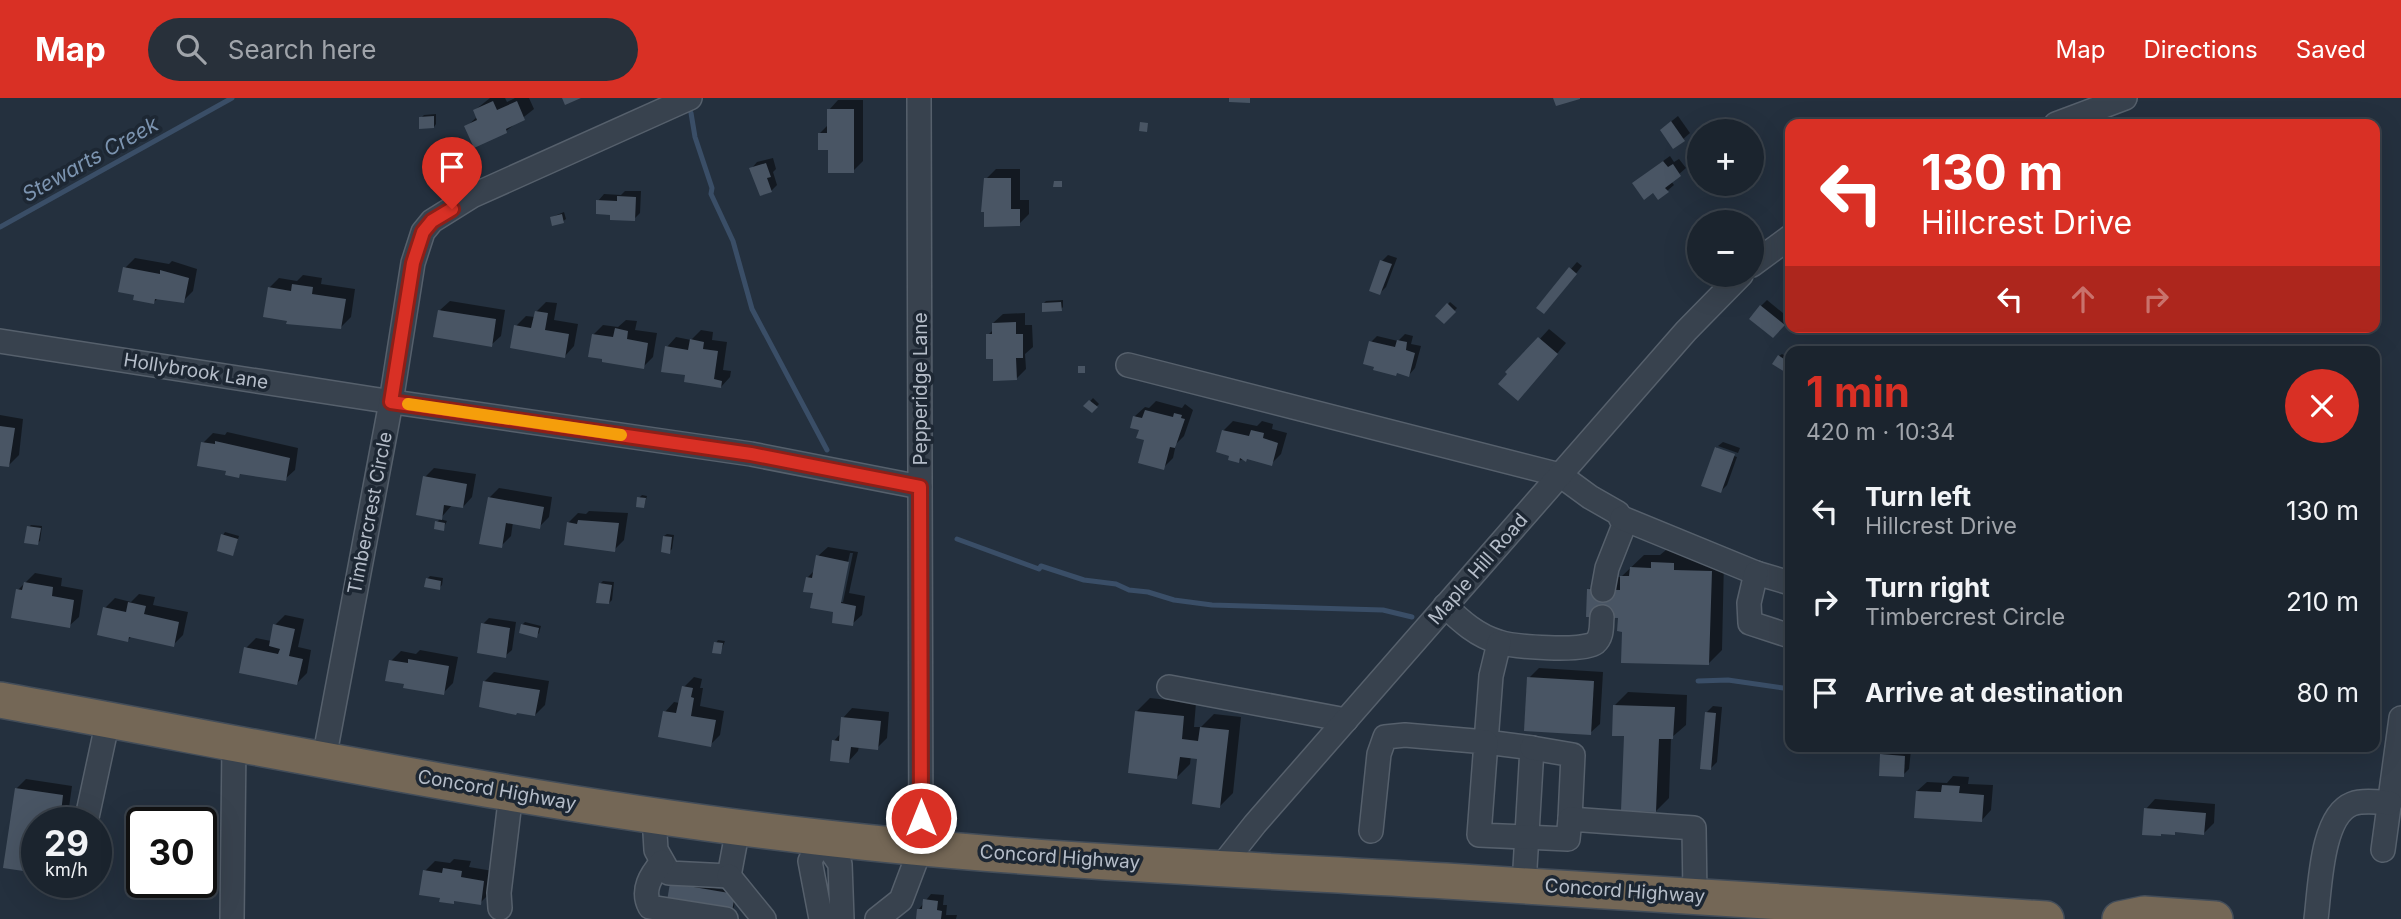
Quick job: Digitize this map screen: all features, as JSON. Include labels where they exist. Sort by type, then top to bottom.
[{"type":"highway","name":"Concord Highway","points":[[0,700],[511,793],[654,816],[822,838],[1220,869],[1524,885],[2046,919]]},
{"type":"highway","points":[[2120,919],[2144,915],[2214,919]]},
{"type":"street","name":"Timbercrest Circle","points":[[324,759],[391,402],[413,263],[423,232],[432,221],[472,196],[690,98]]},
{"type":"street","name":"Pepperidge Lane","points":[[919,98],[921,847]]},
{"type":"street","points":[[2069,119],[2124,98]]},
{"type":"street","points":[[1764,256],[1785,241]]},
{"type":"street","name":"Maple Hill Road","points":[[1220,869],[1255,824],[1445,606],[1708,306],[1728,287]]},
{"type":"street","name":"Hollybrook Lane","points":[[0,341],[391,402],[751,454],[920,487]]},
{"type":"street","points":[[1128,365],[1560,475],[1622,518],[1624,525],[1607,568],[1603,590]]},
{"type":"street","points":[[1622,518],[1756,573],[1785,582]]},
{"type":"street","points":[[1756,573],[1749,603],[1750,623],[1785,634]]},
{"type":"street","points":[[1445,606],[1467,627],[1499,643],[1583,648],[1598,641],[1602,617]]},
{"type":"street","points":[[1371,831],[1379,754],[1385,737],[1405,735],[1486,742],[1573,755],[1568,839],[1479,835],[1486,742],[1491,676],[1499,643]]},
{"type":"street","points":[[1169,687],[1346,720]]},
{"type":"street","points":[[2383,850],[2401,718]]},
{"type":"street","points":[[89,807],[108,720]]},
{"type":"street","points":[[232,919],[234,743]]},
{"type":"street","points":[[1524,885],[1532,748]]},
{"type":"street","points":[[500,908],[499,892],[511,793]]},
{"type":"street","points":[[2316,919],[2329,832],[2339,812],[2353,803],[2390,803]]},
{"type":"street","points":[[654,816],[656,850],[669,873],[729,876],[764,919]]},
{"type":"street","points":[[1570,819],[1694,828],[1695,896]]},
{"type":"street","points":[[729,876],[738,828]]},
{"type":"street","points":[[821,919],[810,861],[822,838],[840,864],[842,919]]},
{"type":"street","points":[[877,919],[901,900],[921,847]]},
{"type":"street","points":[[662,862],[650,877],[646,894],[650,907],[726,919]]},
{"type":"building","points":[[562,98],[581,98],[565,105]]},
{"type":"building","points":[[1229,98],[1250,98],[1250,103],[1229,102]]},
{"type":"building","points":[[1553,98],[1580,98],[1580,99],[1556,106]]},
{"type":"building","points":[[493,101],[497,110],[517,101],[525,120],[506,129],[507,133],[474,148],[464,126],[477,120],[473,110]]},
{"type":"building","points":[[827,109],[854,109],[854,173],[828,173],[828,150],[818,150],[818,133],[827,133]]},
{"type":"building","points":[[434,116],[434,128],[419,129],[419,117]]},
{"type":"building","points":[[1671,121],[1685,141],[1673,149],[1660,130]]},
{"type":"building","points":[[1140,122],[1148,123],[1147,132],[1139,131]]},
{"type":"building","points":[[1663,161],[1668,167],[1673,164],[1681,176],[1665,188],[1669,192],[1658,200],[1653,193],[1644,200],[1632,183]]},
{"type":"building","points":[[766,163],[772,192],[760,196],[749,168]]},
{"type":"building","points":[[984,178],[1011,178],[1011,209],[1020,209],[1020,226],[984,227],[984,212],[981,212]]},
{"type":"building","points":[[1054,181],[1062,181],[1062,187],[1053,187]]},
{"type":"building","points":[[617,196],[636,197],[635,221],[610,220],[610,215],[596,214],[596,200],[617,201]]},
{"type":"building","points":[[562,214],[564,223],[552,226],[550,217]]},
{"type":"building","points":[[1380,260],[1392,264],[1380,295],[1369,291]]},
{"type":"building","points":[[123,267],[160,274],[160,270],[189,278],[184,303],[155,299],[154,304],[133,300],[134,295],[118,292]]},
{"type":"building","points":[[1569,267],[1577,274],[1544,314],[1536,308]]},
{"type":"building","points":[[292,284],[313,287],[312,294],[346,299],[341,329],[286,324],[287,321],[263,317],[268,287],[291,291]]},
{"type":"building","points":[[1061,302],[1062,311],[1042,312],[1042,303]]},
{"type":"building","points":[[1447,303],[1456,312],[1444,324],[1435,316]]},
{"type":"building","points":[[1760,305],[1785,325],[1773,338],[1749,319]]},
{"type":"building","points":[[438,310],[496,319],[492,347],[433,337]]},
{"type":"building","points":[[535,311],[548,313],[545,330],[569,334],[565,358],[510,348],[514,325],[531,328]]},
{"type":"building","points":[[1016,322],[1016,334],[1023,334],[1023,358],[1016,358],[1017,380],[993,381],[993,359],[986,359],[986,334],[992,334],[992,323]]},
{"type":"building","points":[[615,328],[628,331],[627,339],[648,343],[644,369],[588,357],[592,334],[613,337]]},
{"type":"building","points":[[1538,337],[1558,354],[1518,401],[1498,384],[1507,374],[1505,372]]},
{"type":"building","points":[[690,339],[704,342],[703,349],[718,351],[714,379],[722,381],[721,388],[684,382],[685,375],[661,372],[665,346],[688,350]]},
{"type":"building","points":[[1397,340],[1407,342],[1406,350],[1415,353],[1409,377],[1373,370],[1374,367],[1363,364],[1369,341],[1395,347]]},
{"type":"building","points":[[1778,355],[1785,360],[1785,372],[1772,364]]},
{"type":"building","points":[[1078,366],[1085,366],[1085,373],[1078,373]]},
{"type":"building","points":[[1089,400],[1098,407],[1092,413],[1083,406]]},
{"type":"building","points":[[1145,410],[1173,417],[1174,413],[1185,419],[1175,448],[1170,447],[1164,470],[1138,463],[1144,440],[1136,438],[1139,430],[1130,428],[1133,416],[1142,418]]},
{"type":"building","points":[[0,426],[15,428],[9,467],[0,466]]},
{"type":"building","points":[[1222,430],[1249,436],[1251,430],[1264,433],[1263,438],[1278,443],[1272,466],[1247,459],[1246,462],[1240,458],[1239,463],[1216,452]]},
{"type":"building","points":[[215,441],[290,458],[286,481],[240,474],[239,478],[225,475],[226,471],[197,466],[201,442],[215,444]]},
{"type":"building","points":[[1715,447],[1735,454],[1721,493],[1701,486]]},
{"type":"building","points":[[423,476],[467,484],[463,508],[444,505],[442,520],[416,515]]},
{"type":"building","points":[[488,497],[544,507],[540,529],[506,523],[502,548],[479,544]]},
{"type":"building","points":[[637,497],[646,498],[644,508],[636,507]]},
{"type":"building","points":[[578,520],[619,523],[615,552],[564,545],[567,522],[577,524]]},
{"type":"building","points":[[435,521],[445,523],[444,531],[434,529]]},
{"type":"building","points":[[27,526],[41,528],[38,545],[24,543]]},
{"type":"building","points":[[221,534],[238,539],[233,556],[217,551]]},
{"type":"building","points":[[663,536],[672,537],[670,554],[661,552]]},
{"type":"building","points":[[816,555],[849,562],[841,603],[856,606],[853,626],[832,623],[833,612],[810,608],[813,593],[803,592],[806,577],[812,578]]},
{"type":"building","points":[[1651,562],[1674,563],[1674,570],[1712,571],[1709,665],[1621,663],[1622,632],[1617,631],[1618,618],[1586,617],[1587,589],[1620,590],[1620,576],[1629,576],[1630,567],[1651,568]]},
{"type":"building","points":[[426,578],[441,581],[440,590],[424,587]]},
{"type":"building","points":[[24,582],[53,587],[52,596],[74,600],[70,628],[11,618],[16,589],[22,590]]},
{"type":"building","points":[[599,583],[612,585],[609,604],[596,603]]},
{"type":"building","points":[[128,602],[146,606],[144,614],[179,622],[174,647],[129,637],[128,642],[97,635],[103,607],[126,612]]},
{"type":"building","points":[[481,623],[510,628],[506,658],[477,653]]},
{"type":"building","points":[[273,624],[295,629],[289,656],[303,659],[297,685],[239,673],[244,647],[278,654],[280,649],[269,646]]},
{"type":"building","points":[[521,624],[539,628],[537,638],[519,633]]},
{"type":"building","points":[[714,642],[723,643],[721,654],[712,653]]},
{"type":"building","points":[[408,659],[449,666],[444,695],[403,688],[404,684],[385,681],[389,660],[408,663]]},
{"type":"building","points":[[1527,677],[1594,681],[1591,735],[1524,731]]},
{"type":"building","points":[[483,681],[540,690],[535,716],[479,707]]},
{"type":"building","points":[[682,686],[693,688],[691,716],[716,720],[711,747],[658,737],[663,711],[676,713]]},
{"type":"building","points":[[1613,705],[1675,707],[1673,739],[1659,739],[1656,812],[1621,811],[1624,736],[1612,736]]},
{"type":"building","points":[[1135,711],[1184,716],[1182,739],[1198,741],[1200,727],[1229,730],[1220,808],[1192,804],[1197,759],[1180,757],[1177,779],[1128,773]]},
{"type":"building","points":[[1705,712],[1716,713],[1711,770],[1700,769]]},
{"type":"building","points":[[841,717],[881,721],[878,750],[851,747],[849,763],[830,761],[832,740],[839,741]]},
{"type":"building","points":[[1880,754],[1905,756],[1904,777],[1879,776]]},
{"type":"building","points":[[1942,785],[1960,786],[1959,793],[1984,795],[1982,822],[1914,818],[1916,791],[1941,792]]},
{"type":"building","points":[[15,788],[63,795],[62,807],[21,807],[21,871],[3,868]]},
{"type":"building","points":[[2144,808],[2206,813],[2204,835],[2175,832],[2175,835],[2142,835]]},
{"type":"building","points":[[443,868],[462,871],[461,877],[484,881],[481,905],[439,902],[440,898],[419,895],[423,870],[442,873]]},
{"type":"building","points":[[670,883],[735,894],[732,912],[667,901]]},
{"type":"building","points":[[923,899],[938,901],[937,910],[942,911],[941,919],[916,919],[917,909],[922,909]]},
{"type":"waterway","name":"Stewarts Creek","points":[[0,227],[232,98]]},
{"type":"waterway","points":[[691,113],[695,137],[712,188],[711,194],[733,241],[752,309],[827,450]]},
{"type":"waterway","points":[[957,539],[1039,569],[1041,566],[1084,580],[1116,584],[1129,590],[1148,592],[1174,600],[1212,605],[1383,610],[1412,617]]},
{"type":"waterway","points":[[1698,681],[1728,680],[1785,688]]},
{"type":"slow traffic","points":[[408,404],[621,435]]},
{"type":"route","points":[[452,209],[432,221],[423,232],[413,263],[391,402],[751,454],[920,487],[921,818]]}]
